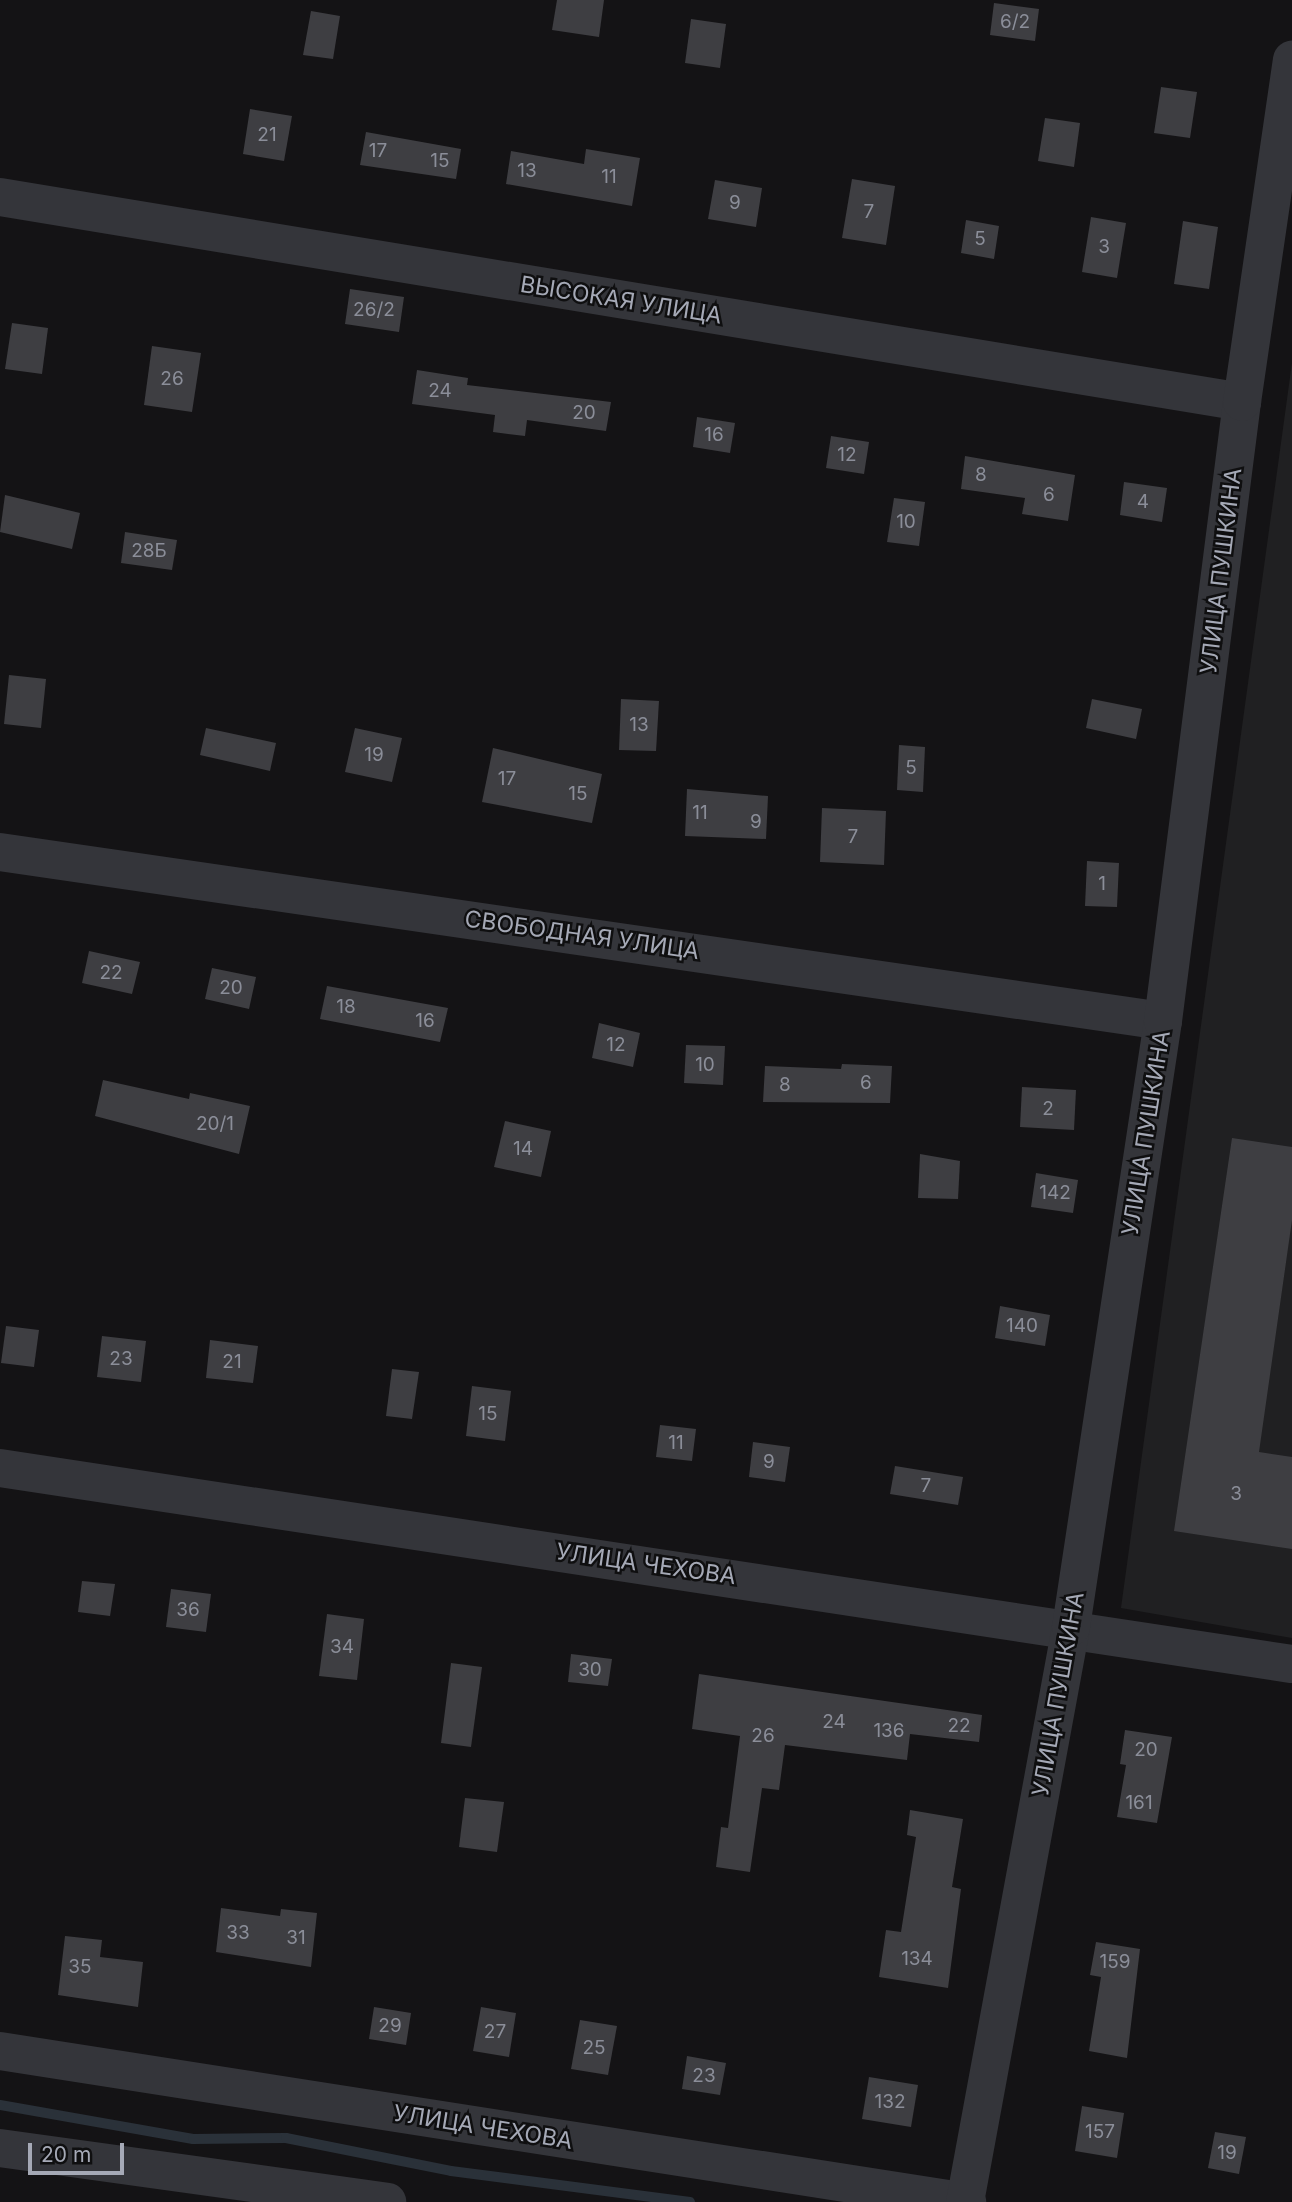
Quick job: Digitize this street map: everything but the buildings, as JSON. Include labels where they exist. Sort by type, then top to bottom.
[{"type":"street","name":"УЛИЦА ПУШКИНА","points":[[966,2202],[1071,1627],[1163,1021],[1242,402],[1292,60]]},
{"type":"street","name":"ВЫСОКАЯ УЛИЦА","points":[[0,197],[1242,402]]},
{"type":"street","name":"СВОБОДНАЯ УЛИЦА","points":[[0,852],[1163,1021]]},
{"type":"street","name":"УЛИЦА ЧЕХОВА","points":[[0,1468],[1071,1627],[1292,1664]]},
{"type":"street","name":"УЛИЦА ЧЕХОВА","points":[[0,2052],[966,2202]]},
{"type":"street","points":[[0,2148],[387,2202]]},
{"type":"shaded area","points":[[1292,363],[1292,1638],[1121,1608]]},
{"type":"waterway","points":[[0,2105],[193,2139],[286,2138],[451,2171],[690,2202]]}]
